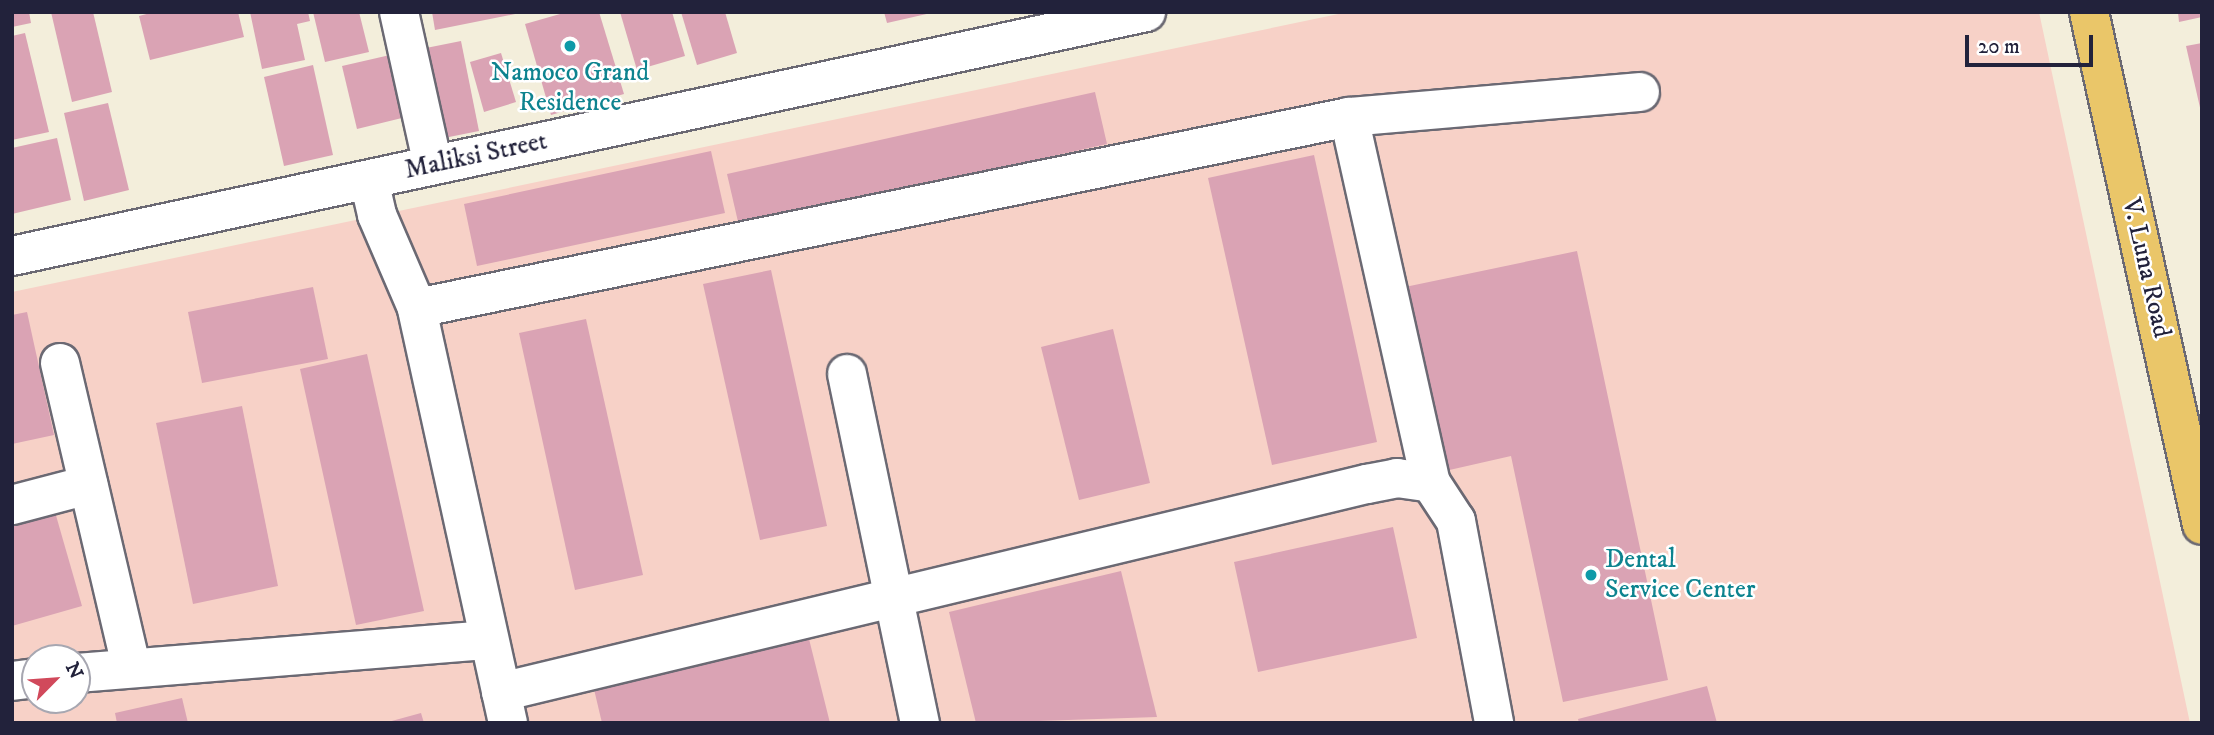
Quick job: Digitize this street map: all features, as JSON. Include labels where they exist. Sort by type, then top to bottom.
[{"type":"main road","name":"V. Luna Road","points":[[2089,12],[2190,410],[2201,520]]},
{"type":"street","points":[[399,12],[433,165]]},
{"type":"street","name":"Maliksi Street","points":[[12,256],[1146,12]]},
{"type":"street","points":[[417,308],[1349,117],[1640,92]]},
{"type":"street","points":[[1349,117],[1431,483],[1456,521],[1489,722]]},
{"type":"street","points":[[369,180],[377,215],[417,308],[505,707],[895,596],[1396,478],[1431,483]]},
{"type":"street","points":[[60,363],[131,666]]},
{"type":"street","points":[[847,374],[920,723]]},
{"type":"street","points":[[12,505],[88,485]]},
{"type":"street","points":[[91,671],[489,640]]},
{"type":"shaded area","points":[[1348,12],[2039,12],[2190,723],[12,723],[12,292]]},
{"type":"building","points":[[12,12],[29,12],[31,23],[12,27]]},
{"type":"building","points":[[51,12],[93,12],[112,92],[72,102]]},
{"type":"building","points":[[154,12],[238,12],[244,37],[150,60],[139,16]]},
{"type":"building","points":[[250,12],[308,12],[310,21],[297,24],[305,60],[262,69]]},
{"type":"building","points":[[313,12],[359,12],[369,52],[325,62]]},
{"type":"building","points":[[432,12],[520,12],[520,13],[435,30]]},
{"type":"building","name":"Namoco Grand Residence","points":[[567,12],[599,12],[624,94],[551,115],[525,24]]},
{"type":"building","points":[[620,12],[672,12],[685,56],[637,70]]},
{"type":"building","points":[[681,12],[725,12],[737,53],[697,65]]},
{"type":"building","points":[[884,12],[931,12],[931,13],[887,23]]},
{"type":"building","points":[[2178,12],[2202,12],[2202,17],[2179,22]]},
{"type":"building","points":[[25,33],[49,132],[12,140],[12,36]]},
{"type":"building","points":[[461,41],[479,131],[439,139],[421,49]]},
{"type":"building","points":[[2202,43],[2202,111],[2201,112],[2186,46]]},
{"type":"building","points":[[501,53],[516,102],[484,112],[470,62]]},
{"type":"building","points":[[390,55],[406,117],[357,129],[342,66]]},
{"type":"building","points":[[313,65],[333,155],[284,166],[264,77]]},
{"type":"building","points":[[1095,92],[1107,144],[739,226],[727,174]]},
{"type":"building","points":[[108,103],[129,190],[84,201],[64,113]]},
{"type":"building","points":[[57,138],[71,200],[12,214],[12,148]]},
{"type":"building","points":[[711,151],[725,213],[477,266],[464,204]]},
{"type":"building","points":[[1314,155],[1377,442],[1272,465],[1208,178]]},
{"type":"building","name":"Dental Service Center","points":[[1577,251],[1668,680],[1563,702],[1511,456],[1445,471],[1405,287]]},
{"type":"building","points":[[771,270],[827,526],[760,540],[703,284]]},
{"type":"building","points":[[313,287],[328,359],[202,383],[188,312]]},
{"type":"building","points":[[27,312],[54,435],[12,444],[12,315]]},
{"type":"building","points":[[586,319],[643,575],[575,590],[519,333]]},
{"type":"building","points":[[1113,329],[1150,483],[1079,500],[1041,347]]},
{"type":"building","points":[[367,354],[424,611],[356,625],[300,369]]},
{"type":"building","points":[[242,406],[278,586],[193,604],[156,423]]},
{"type":"building","points":[[55,512],[82,606],[12,626],[12,523]]},
{"type":"building","points":[[1393,527],[1417,638],[1258,672],[1234,562]]},
{"type":"building","points":[[1121,571],[1157,717],[976,723],[949,612]]},
{"type":"building","points":[[808,635],[830,723],[602,723],[593,685]]},
{"type":"building","points":[[1707,686],[1717,723],[1579,723],[1578,719]]},
{"type":"building","points":[[182,698],[188,723],[117,723],[115,713]]},
{"type":"building","points":[[421,713],[424,723],[388,723],[388,722]]},
{"type":"place","name":"Namoco Grand Residence","points":[[570,46]]},
{"type":"place","name":"Dental Service Center","points":[[1591,575]]}]
